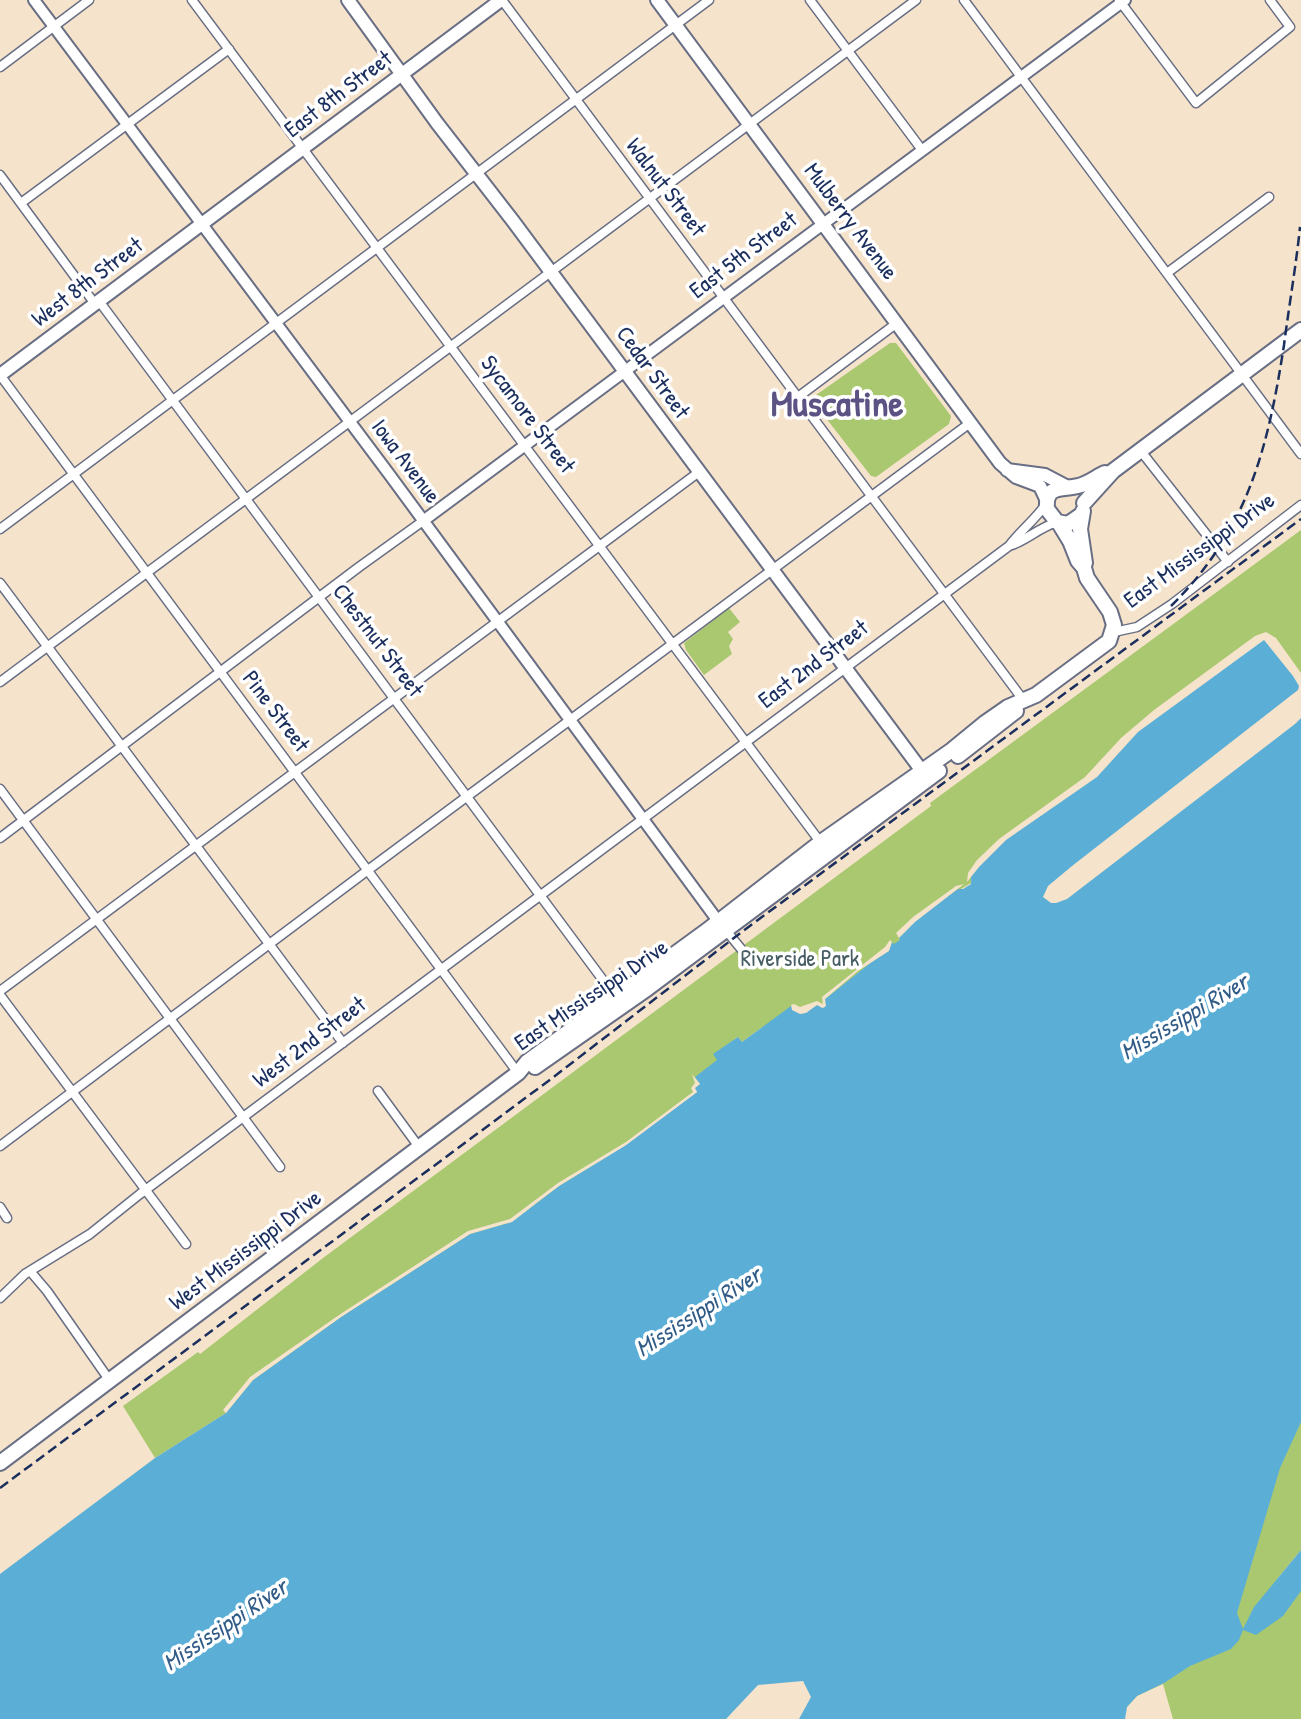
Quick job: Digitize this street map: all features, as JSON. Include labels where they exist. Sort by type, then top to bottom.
[{"type":"main road","name":"Cedar Street","points":[[348,0],[922,771]]},
{"type":"main road","name":"East 8th Street","points":[[202,224],[502,0]]},
{"type":"main road","name":"Mulberry Avenue","points":[[657,0],[970,423],[1007,470],[1016,477],[1040,486],[1047,502]]},
{"type":"main road","name":"West 8th Street","points":[[2,370],[202,224]]},
{"type":"main road","points":[[1114,632],[1110,612],[1087,578],[1070,541],[1049,514],[1047,502],[1056,489],[1085,484],[1113,471],[1301,330]]},
{"type":"main road","points":[[1007,470],[1045,475],[1080,493],[1083,509],[1080,529],[1086,558],[1084,568]]},
{"type":"main road","points":[[1058,523],[1073,522],[1113,471]]},
{"type":"main road","name":"East Mississippi Drive","points":[[518,1073],[527,1062],[619,1002],[722,926],[996,715],[1024,701],[1096,653],[1114,632]]},
{"type":"main road","name":"East Mississippi Drive","points":[[825,848],[1013,715],[1024,701]]},
{"type":"main road","name":"West Mississippi Drive","points":[[0,1463],[518,1073]]},
{"type":"street","name":"Iowa Avenue","points":[[34,0],[742,950]]},
{"type":"street","points":[[0,67],[89,0]]},
{"type":"street","name":"Sycamore Street","points":[[192,0],[825,848]]},
{"type":"street","name":"Walnut Street","points":[[502,0],[1024,701]]},
{"type":"street","points":[[0,529],[709,0]]},
{"type":"street","points":[[810,0],[922,150]]},
{"type":"street","points":[[0,682],[916,0]]},
{"type":"street","points":[[964,0],[1301,454]]},
{"type":"street","points":[[1121,1],[1196,103],[1290,27],[1270,0]]},
{"type":"street","name":"East 5th Street","points":[[423,522],[1121,1]]},
{"type":"street","points":[[21,203],[229,49]]},
{"type":"street","name":"Chestnut Street","points":[[0,175],[173,400],[619,1002]]},
{"type":"street","points":[[1167,274],[1269,197]]},
{"type":"street","points":[[797,397],[897,323]]},
{"type":"street","name":"Pine Street","points":[[2,370],[74,474],[518,1073]]},
{"type":"street","points":[[0,1146],[970,423]]},
{"type":"street","points":[[1140,450],[1227,562]]},
{"type":"street","points":[[186,1244],[0,993],[394,696],[699,472]]},
{"type":"street","name":"East 2nd Street","points":[[644,819],[1009,546],[1036,519],[1047,502]]},
{"type":"street","name":"East Mississippi Drive","points":[[1114,632],[1137,627],[1181,599],[1301,505]]},
{"type":"street","points":[[0,838],[220,671],[423,522]]},
{"type":"street","name":"East 2nd Street","points":[[1009,546],[1017,544],[1042,527],[1058,523]]},
{"type":"street","points":[[0,583],[343,1043]]},
{"type":"street","points":[[0,789],[280,1167]]},
{"type":"street","name":"West 2nd Street","points":[[0,1298],[30,1270],[90,1234],[644,819]]},
{"type":"street","points":[[378,1091],[419,1147]]},
{"type":"street","points":[[0,1207],[7,1218]]},
{"type":"street","points":[[30,1270],[110,1381]]},
{"type":"green space","points":[[890,343],[896,343],[951,416],[949,424],[876,477],[871,476],[815,404],[816,395]]},
{"type":"green space","name":"Riverside Park","points":[[1301,530],[1301,678],[1087,780],[971,883],[899,937],[914,970],[761,1028],[742,1042],[738,1037],[724,1047],[731,1064],[644,1131],[155,1458],[123,1406],[198,1352],[200,1354],[323,1258],[931,806],[930,803]]},
{"type":"green space","points":[[729,608],[740,622],[728,632],[733,639],[729,646],[732,654],[704,675],[684,643]]},
{"type":"green space","points":[[1301,1366],[1301,1550],[1277,1579],[1301,1585],[1301,1719],[1173,1719],[1163,1684],[1137,1696],[1127,1707]]},
{"type":"water","name":"Mississippi River","points":[[1265,635],[1301,678],[1301,1422],[1280,1468],[1237,1613],[1243,1629],[1254,1607],[1301,1550],[1301,1591],[1283,1616],[1256,1635],[1243,1630],[1231,1649],[1190,1666],[1137,1696],[1127,1707],[1125,1719],[799,1719],[811,1697],[803,1681],[758,1685],[726,1719],[0,1719],[0,1574],[155,1458],[226,1413],[253,1380],[341,1317],[470,1234],[512,1222],[559,1186],[626,1145],[697,1092],[694,1088],[700,1084],[695,1077],[717,1060],[713,1054],[738,1037],[742,1042],[791,1006],[800,1011],[818,1005],[822,1008],[824,1000],[888,949],[892,942],[894,944],[900,940],[898,936],[916,919],[958,889],[971,884],[971,875],[1001,842],[1087,780],[1124,740]]},
{"type":"pier","points":[[1266,632],[1276,638],[1301,673],[1301,718],[1295,724],[1067,899],[1051,903],[1043,897],[1048,886],[1072,866],[1298,690],[1299,686],[1293,676],[1264,640],[1138,732],[1097,777],[1006,840],[967,882],[968,873],[977,860],[999,839],[1085,777],[1121,738],[1154,710],[1255,636]]},
{"type":"pier","points":[[964,884],[899,938],[896,933],[913,917],[956,886]]},
{"type":"pier","points":[[890,940],[892,942],[889,951],[858,971],[825,999],[826,1006],[823,1008],[817,1005],[800,1014],[792,1010],[791,1005],[794,1004],[800,1007],[817,1001],[823,1004],[822,997],[885,947]]},
{"type":"pier","points":[[692,1074],[700,1084],[695,1088],[697,1092],[626,1145],[559,1186],[511,1222],[470,1234],[341,1317],[253,1380],[226,1413],[223,1410],[250,1377],[339,1315],[468,1231],[510,1219],[558,1183],[626,1142],[693,1092],[691,1088],[695,1083]]},
{"type":"railway","points":[[1171,606],[1219,548],[1236,517],[1262,453],[1278,383],[1300,227]]},
{"type":"railway","points":[[0,1488],[551,1079],[743,931],[1301,519]]},
{"type":"district","name":"Muscatine","points":[[837,406]]}]
